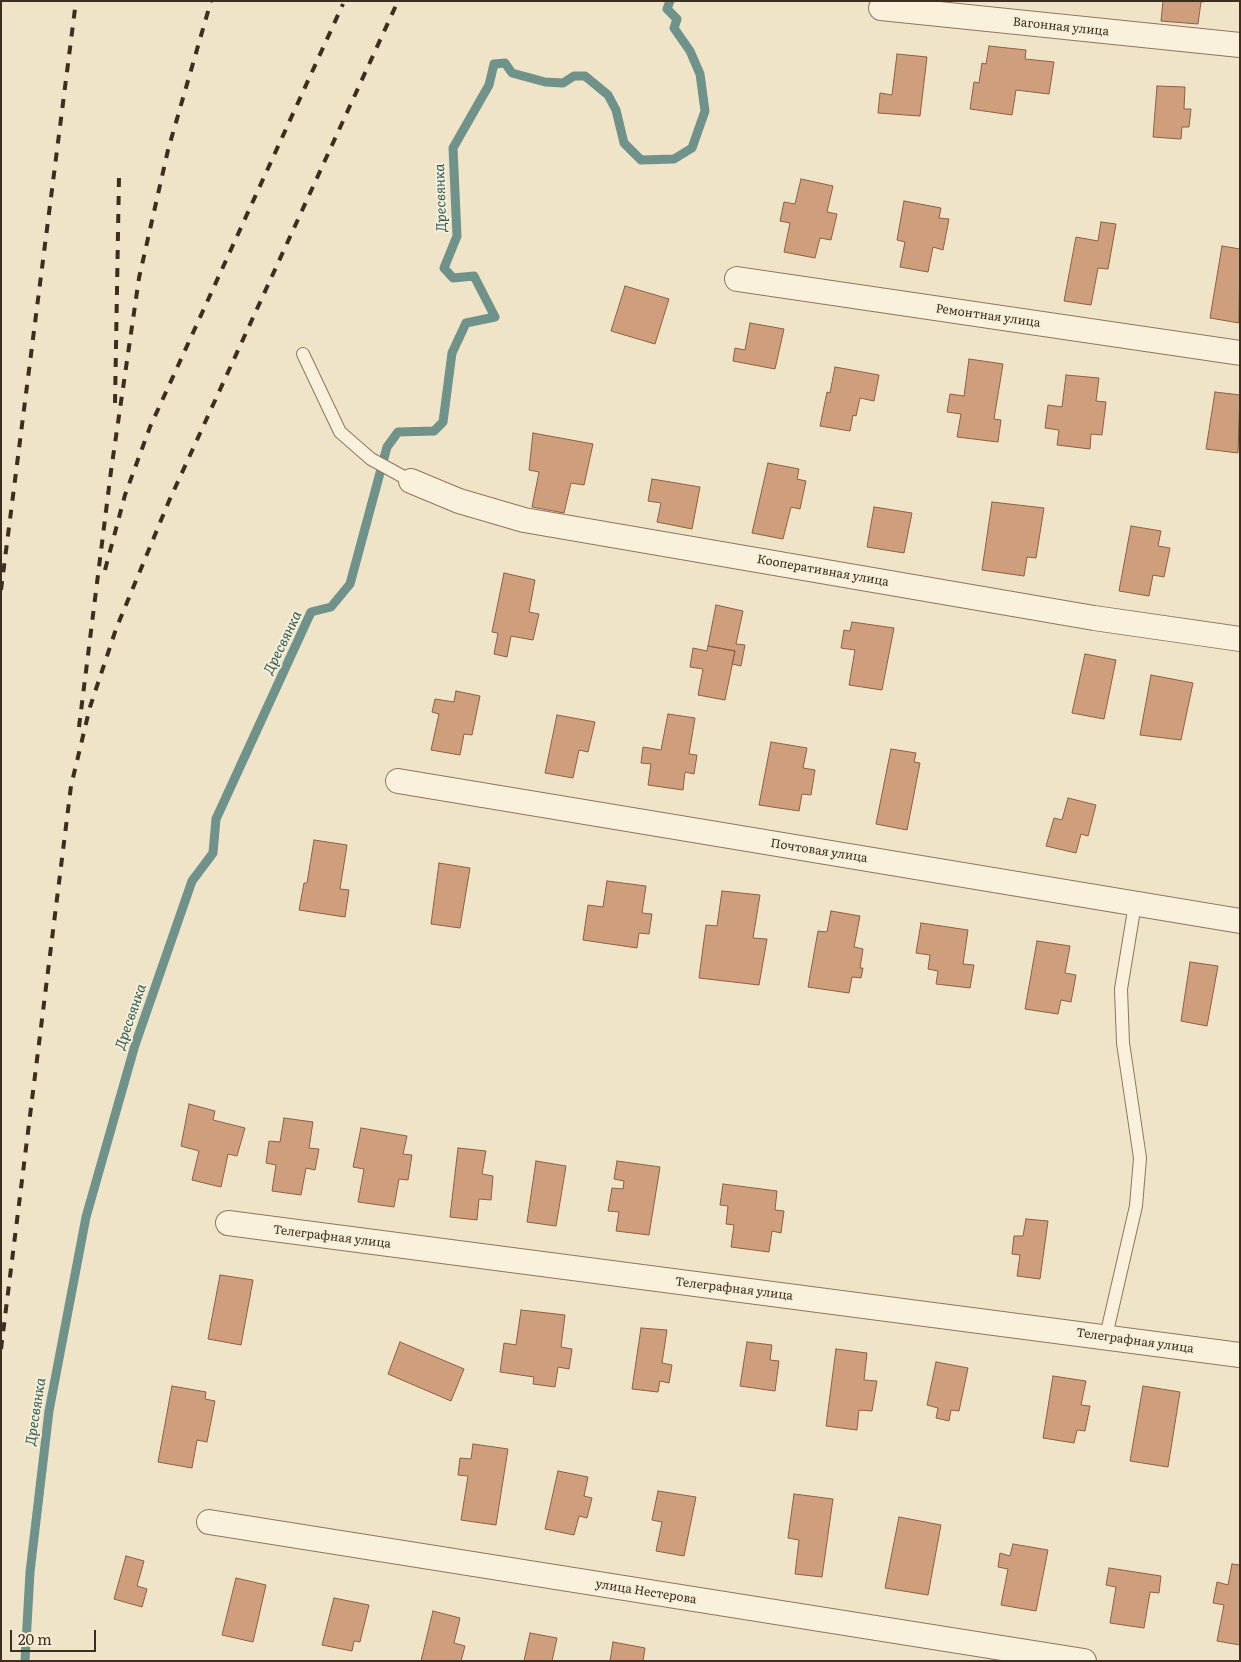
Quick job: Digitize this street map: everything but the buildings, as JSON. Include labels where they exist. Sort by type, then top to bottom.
[{"type":"street","name":"Вагонная улица","points":[[881,8],[1240,45]]},
{"type":"street","name":"Ремонтная улица","points":[[737,279],[1240,353]]},
{"type":"street","name":"Кооперативная улица","points":[[411,481],[459,501],[524,520],[1084,617],[1240,639]]},
{"type":"street","name":"Почтовая улица","points":[[398,781],[1240,921]]},
{"type":"street","name":"Телеграфная улица","points":[[228,1223],[1106,1336],[1240,1356]]},
{"type":"street","name":"улица Нестерова","points":[[209,1522],[1084,1661]]},
{"type":"lane","points":[[303,354],[340,432],[371,459],[411,481]]},
{"type":"lane","points":[[1106,1336],[1136,1206],[1140,1158],[1123,1043],[1121,989],[1135,904]]},
{"type":"waterway","name":"Дресвянка","points":[[25,1661],[30,1572],[49,1411],[86,1217],[135,1045],[192,881],[213,853],[216,819],[311,612],[331,607],[350,584],[387,447],[398,432],[434,431],[443,422],[452,353],[466,323],[495,317],[474,276],[453,278],[444,268],[457,236],[453,148],[489,85],[494,64],[505,63],[512,73],[545,82],[563,83],[574,76],[585,76],[608,95],[616,110],[624,143],[641,160],[674,159],[692,148],[705,111],[700,74],[690,51],[674,28],[677,19],[667,9],[670,1]]},
{"type":"railway","points":[[1,590],[76,1]]},
{"type":"railway","points":[[79,727],[111,471],[139,278],[168,150],[211,1]]},
{"type":"railway","points":[[1,1349],[71,786],[90,707],[116,629],[169,501],[398,1]]},
{"type":"railway","points":[[105,570],[125,495],[150,427],[343,4]]},
{"type":"railway","points":[[115,403],[119,176]]}]
